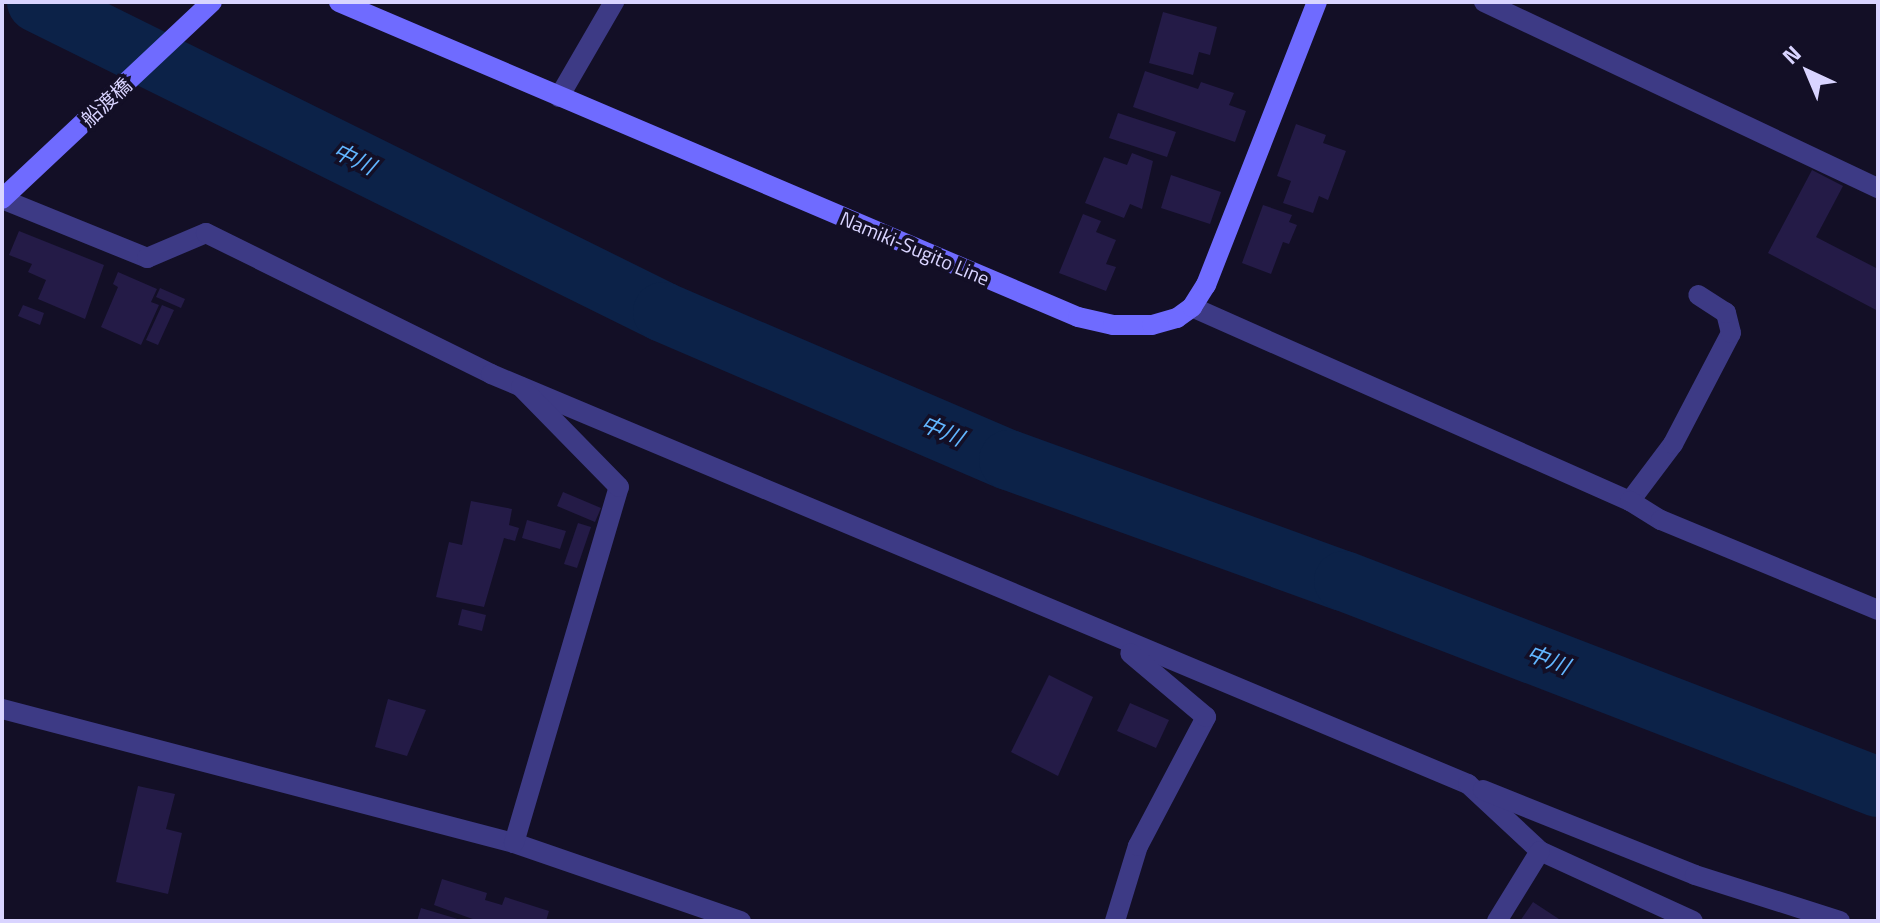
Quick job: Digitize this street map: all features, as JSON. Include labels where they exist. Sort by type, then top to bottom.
[{"type":"main road","name":"Namiki-Sugito Line","points":[[339,2],[1078,317],[1113,325],[1152,325],[1192,307]]},
{"type":"main road","points":[[1192,307],[1206,285],[1310,4]]},
{"type":"main road","name":"船渡橋","points":[[6,195],[206,8]]},
{"type":"street","points":[[559,97],[614,2]]},
{"type":"street","points":[[1484,2],[1878,188]]},
{"type":"street","points":[[6,195],[147,258],[206,233],[491,374],[512,379],[1115,640],[1695,875],[1840,921]]},
{"type":"street","points":[[1630,501],[1673,444],[1731,333],[1726,313],[1698,295]]},
{"type":"street","points":[[1192,307],[1630,501],[1661,520],[1878,610]]},
{"type":"street","points":[[512,379],[619,487],[514,843]]},
{"type":"street","points":[[1115,640],[1206,717],[1138,846],[1115,921]]},
{"type":"street","points":[[2,709],[514,843],[741,921]]},
{"type":"street","points":[[1468,784],[1540,851],[1693,921]]},
{"type":"street","points":[[1497,921],[1540,851]]},
{"type":"building","points":[[1163,12],[1217,27],[1210,55],[1199,52],[1193,75],[1149,63]]},
{"type":"building","points":[[1145,71],[1198,89],[1201,82],[1234,93],[1229,105],[1246,111],[1235,142],[1133,107]]},
{"type":"building","points":[[1118,113],[1176,132],[1167,157],[1109,138]]},
{"type":"building","points":[[1296,124],[1326,135],[1323,143],[1346,151],[1328,200],[1319,196],[1313,213],[1283,203],[1291,181],[1277,176]]},
{"type":"building","points":[[1132,153],[1153,161],[1142,209],[1130,204],[1124,218],[1085,203],[1104,157],[1127,165]]},
{"type":"building","points":[[1812,170],[1843,186],[1816,237],[1878,269],[1878,311],[1768,253]]},
{"type":"building","points":[[1171,175],[1221,192],[1210,224],[1161,208]]},
{"type":"building","points":[[1263,205],[1292,215],[1289,222],[1297,225],[1289,244],[1283,242],[1271,274],[1242,263]]},
{"type":"building","points":[[1083,214],[1101,221],[1096,232],[1116,240],[1106,264],[1116,267],[1106,291],[1059,273]]},
{"type":"building","points":[[19,231],[104,265],[85,319],[38,299],[46,280],[28,272],[32,264],[9,255]]},
{"type":"building","points":[[118,272],[157,289],[151,302],[159,305],[141,345],[101,327],[118,287],[113,284]]},
{"type":"building","points":[[160,288],[185,299],[181,308],[156,297]]},
{"type":"building","points":[[23,305],[44,313],[40,325],[18,316]]},
{"type":"building","points":[[162,305],[174,310],[158,345],[146,340]]},
{"type":"building","points":[[563,492],[601,508],[595,522],[557,506]]},
{"type":"building","points":[[471,501],[512,509],[509,525],[519,528],[515,541],[504,538],[484,607],[436,597],[449,542],[462,545]]},
{"type":"building","points":[[527,520],[566,531],[560,549],[522,538]]},
{"type":"building","points":[[578,523],[591,527],[577,568],[564,564]]},
{"type":"building","points":[[462,609],[486,615],[482,631],[458,625]]},
{"type":"building","points":[[1049,675],[1093,697],[1058,776],[1011,752]]},
{"type":"building","points":[[388,699],[426,710],[407,756],[375,747]]},
{"type":"building","points":[[1130,703],[1169,720],[1156,748],[1117,731]]},
{"type":"building","points":[[138,786],[175,794],[166,829],[182,833],[168,894],[116,882]]},
{"type":"building","points":[[442,879],[487,893],[485,900],[502,905],[505,897],[549,911],[546,921],[478,921],[434,905]]},
{"type":"building","points":[[1533,902],[1562,921],[1520,921]]},
{"type":"building","points":[[421,908],[461,920],[461,921],[417,921]]},
{"type":"waterway","name":"中川","points":[[37,2],[663,312],[1009,460],[1344,581],[1878,787]]}]
